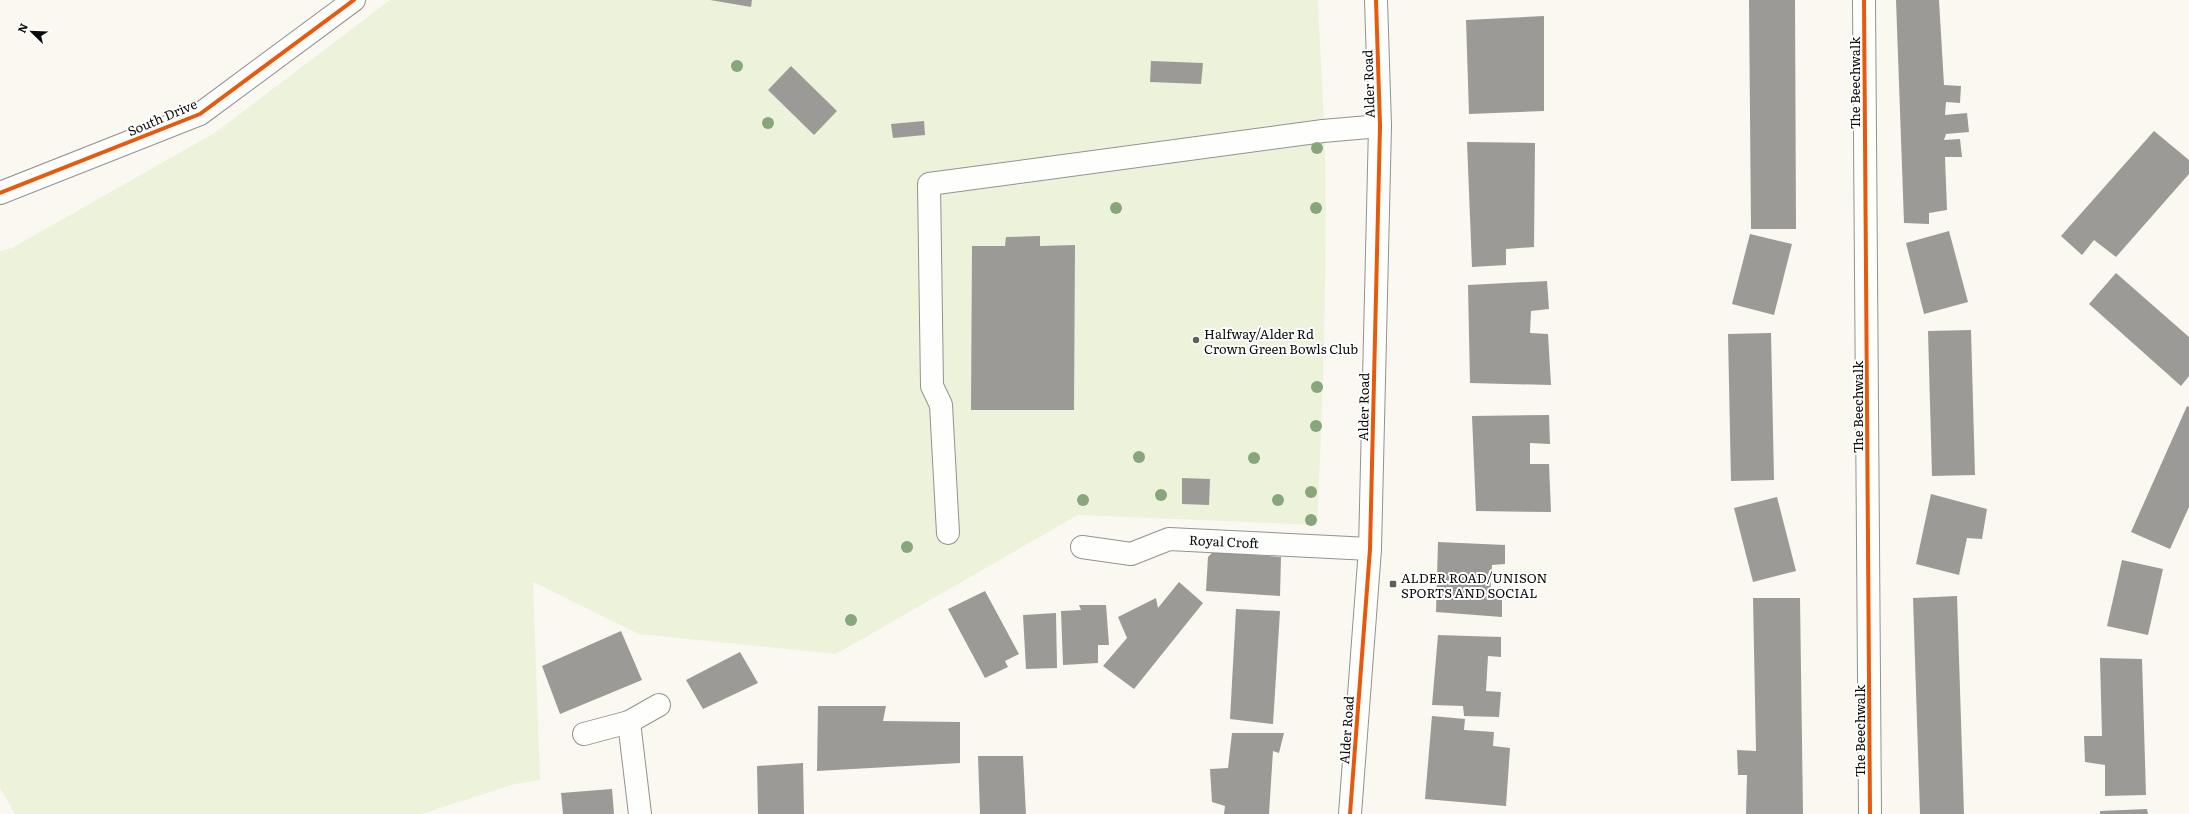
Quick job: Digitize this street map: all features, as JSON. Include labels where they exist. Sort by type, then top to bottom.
[{"type":"street","name":"South Drive","points":[[0,194],[200,114],[354,0]]},
{"type":"street","name":"Alder Road","points":[[1350,814],[1370,549],[1380,126],[1376,0]]},
{"type":"street","name":"The Beechwalk","points":[[1864,0],[1870,814]]},
{"type":"street","points":[[948,533],[941,405],[932,386],[929,184],[1323,130],[1380,126]]},
{"type":"street","name":"Royal Croft","points":[[1082,547],[1131,554],[1170,538],[1370,549]]},
{"type":"street","points":[[584,734],[629,722],[659,705]]},
{"type":"street","points":[[629,722],[640,814]]},
{"type":"green space","points":[[390,0],[1318,0],[1324,138],[1325,296],[1317,525],[1078,515],[836,654],[639,634],[533,582],[540,780],[515,784],[421,814],[15,814],[0,788],[0,251],[12,248],[216,132]]},
{"type":"building","points":[[710,0],[752,0],[751,7]]},
{"type":"building","points":[[1749,0],[1795,0],[1796,229],[1751,229]]},
{"type":"building","points":[[1896,0],[1939,0],[1944,85],[1961,86],[1960,103],[1946,102],[1945,115],[1967,113],[1969,132],[1946,134],[1944,140],[1960,139],[1962,157],[1945,157],[1947,210],[1929,213],[1929,224],[1904,223]]},
{"type":"building","points":[[1544,16],[1544,111],[1469,114],[1466,20]]},
{"type":"building","points":[[1151,61],[1203,63],[1201,84],[1150,82]]},
{"type":"building","points":[[791,66],[837,111],[814,135],[768,90]]},
{"type":"building","points":[[924,121],[925,135],[893,138],[891,124]]},
{"type":"building","points":[[2154,131],[2189,160],[2189,174],[2116,257],[2094,240],[2082,255],[2061,236]]},
{"type":"building","points":[[1467,142],[1535,143],[1534,247],[1506,249],[1506,265],[1472,267]]},
{"type":"building","points":[[1949,231],[1968,302],[1924,314],[1906,243]]},
{"type":"building","points":[[1750,234],[1792,244],[1774,315],[1732,304]]},
{"type":"building","points":[[1040,236],[1040,246],[1075,245],[1074,410],[971,410],[972,246],[1005,246],[1006,237]]},
{"type":"building","points":[[2116,273],[2189,337],[2189,376],[2181,386],[2089,304]]},
{"type":"building","points":[[1547,281],[1549,309],[1531,311],[1530,333],[1548,334],[1551,385],[1470,383],[1468,285]]},
{"type":"building","points":[[1971,330],[1975,475],[1932,476],[1928,331]]},
{"type":"building","points":[[1771,333],[1774,480],[1731,481],[1728,334]]},
{"type":"building","points":[[2187,406],[2189,407],[2189,507],[2170,549],[2131,532]]},
{"type":"building","points":[[1549,415],[1550,444],[1530,443],[1530,464],[1549,464],[1551,512],[1476,511],[1472,416]]},
{"type":"building","points":[[1182,478],[1210,479],[1209,505],[1182,504]]},
{"type":"building","points":[[1931,494],[1987,509],[1982,539],[1967,538],[1959,575],[1916,564]]},
{"type":"building","points":[[1777,497],[1796,571],[1753,582],[1734,508]]},
{"type":"building","points":[[1438,542],[1505,545],[1505,564],[1492,565],[1490,598],[1502,600],[1502,617],[1436,612]]},
{"type":"building","points":[[1213,552],[1281,557],[1280,596],[1206,591],[1208,557]]},
{"type":"building","points":[[2122,560],[2163,569],[2148,635],[2107,626]]},
{"type":"building","points":[[1179,582],[1203,603],[1134,689],[1103,666],[1127,638],[1118,617],[1156,598],[1158,608]]},
{"type":"building","points":[[985,591],[1019,654],[1005,661],[1008,667],[985,678],[948,609]]},
{"type":"building","points":[[1957,596],[1964,814],[1920,814],[1913,598]]},
{"type":"building","points":[[1753,598],[1800,598],[1803,814],[1746,814],[1747,775],[1738,775],[1737,750],[1756,751]]},
{"type":"building","points":[[1079,605],[1106,605],[1109,645],[1098,645],[1098,663],[1063,665],[1061,611],[1081,610]]},
{"type":"building","points":[[1236,609],[1280,611],[1273,724],[1230,719]]},
{"type":"building","points":[[1056,613],[1057,668],[1026,669],[1023,615]]},
{"type":"building","points":[[621,631],[642,680],[560,714],[542,666]]},
{"type":"building","points":[[1438,635],[1501,637],[1501,657],[1488,656],[1486,691],[1501,692],[1499,717],[1464,716],[1463,706],[1432,705]]},
{"type":"building","points":[[740,652],[758,683],[703,709],[686,680]]},
{"type":"building","points":[[2100,658],[2142,659],[2146,795],[2105,796],[2105,765],[2085,762],[2084,736],[2102,736]]},
{"type":"building","points":[[818,706],[886,706],[883,721],[960,722],[960,763],[817,771]]},
{"type":"building","points":[[1432,716],[1465,719],[1464,730],[1494,732],[1493,746],[1510,748],[1506,806],[1425,799]]},
{"type":"building","points":[[1232,733],[1284,733],[1279,753],[1273,751],[1269,814],[1224,814],[1225,806],[1212,802],[1210,769],[1228,768]]},
{"type":"building","points":[[978,756],[1023,756],[1026,814],[980,814]]},
{"type":"building","points":[[803,763],[804,814],[758,814],[757,766]]},
{"type":"building","points":[[612,789],[614,814],[563,814],[561,793]]},
{"type":"building","points":[[2147,809],[2148,814],[2100,814],[2100,811]]},
{"type":"cycle path","points":[[0,193],[200,114],[354,0]]},
{"type":"cycle path","points":[[1350,814],[1370,549],[1380,126],[1376,0]]},
{"type":"cycle path","points":[[1864,0],[1870,814]]},
{"type":"place","name":"Halfway/Alder Rd Crown Green Bowls Club","points":[[1196,340]]},
{"type":"place","name":"ALDER ROAD/UNISON SPORTS AND SOCIAL","points":[[1393,584]]}]
